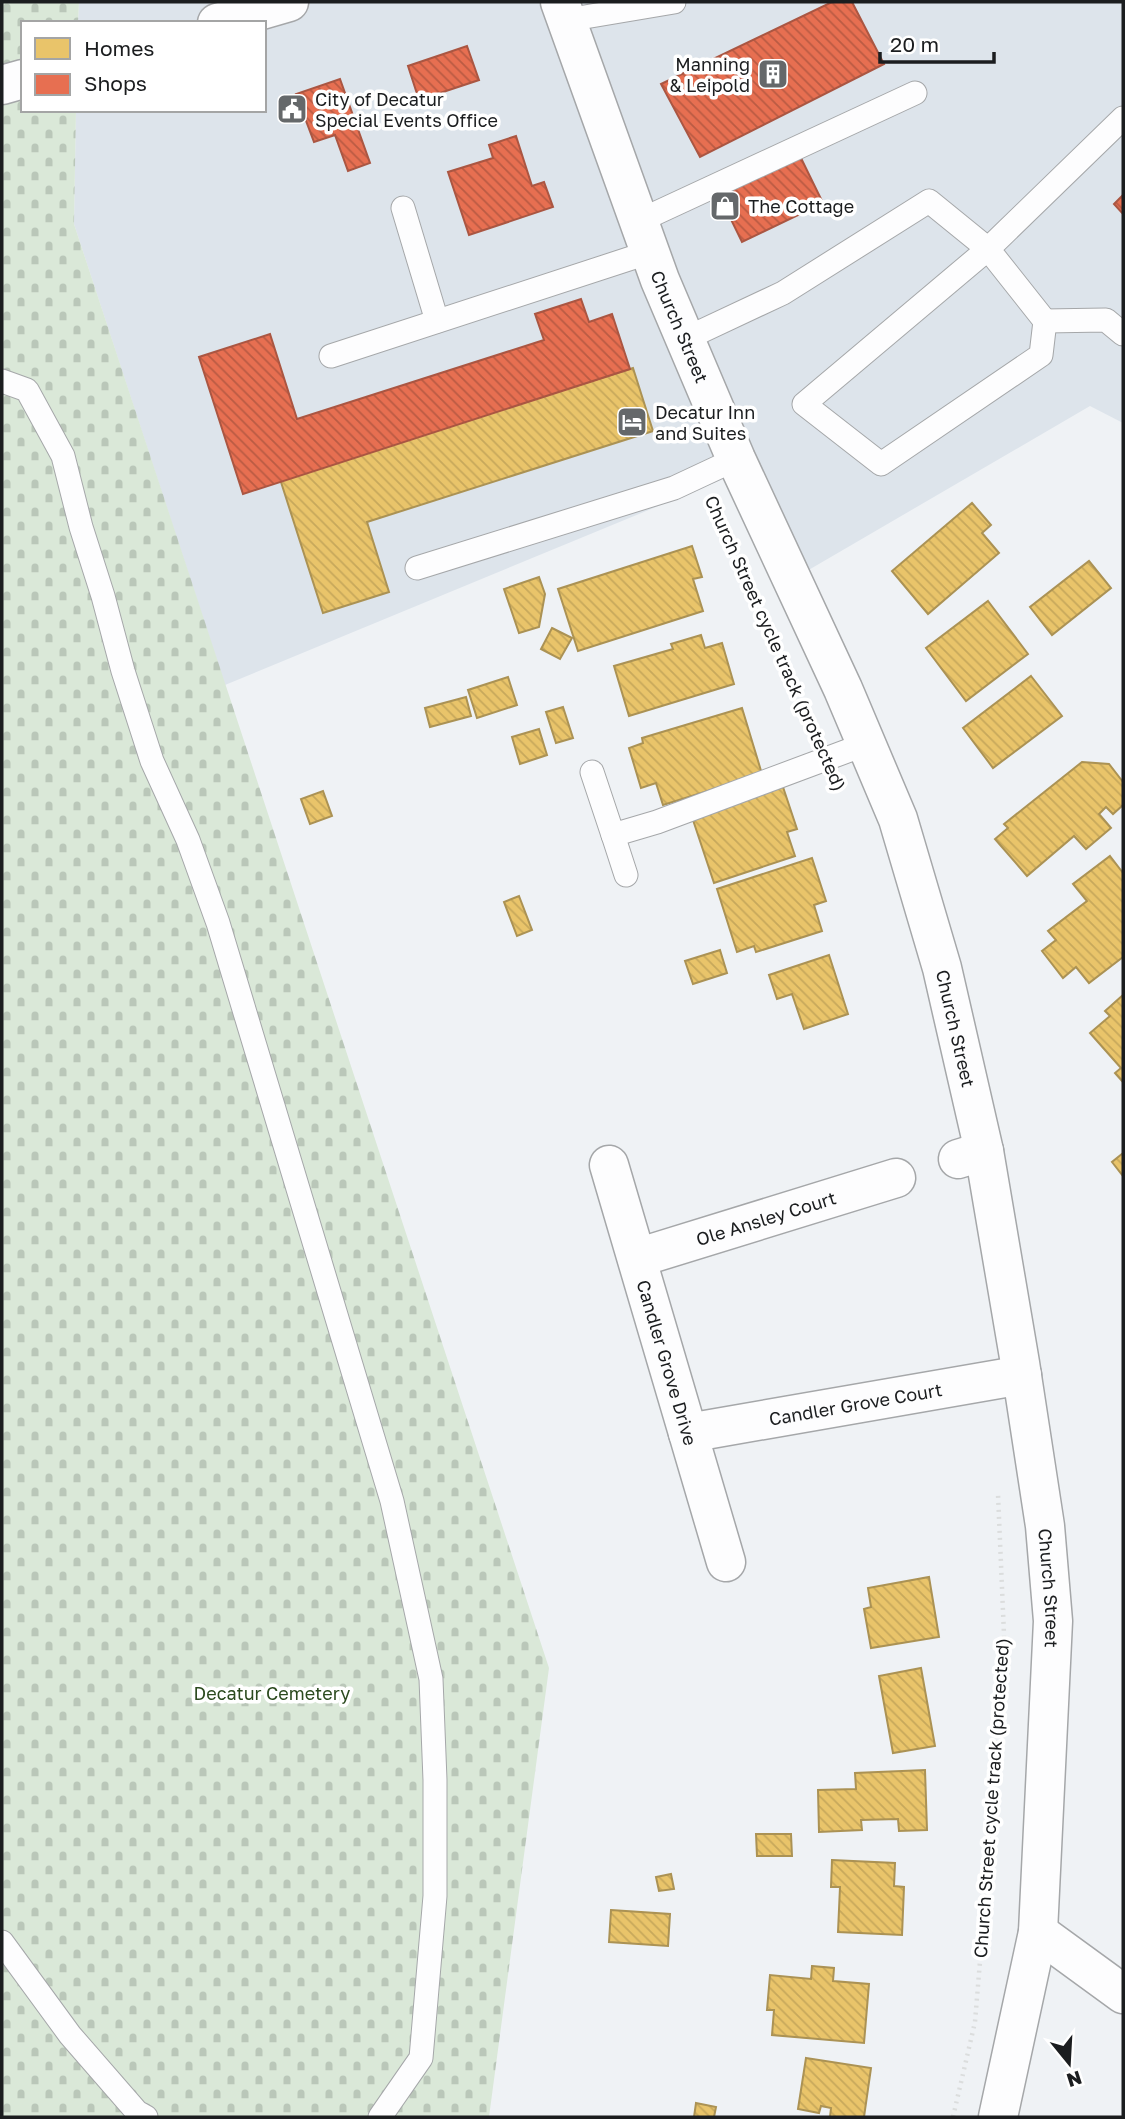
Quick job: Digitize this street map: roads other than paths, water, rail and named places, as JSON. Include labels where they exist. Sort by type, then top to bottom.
[{"type":"main road","points":[[224,21],[289,2]]},
{"type":"main road","name":"Church Street","points":[[564,11],[685,339],[898,819],[942,968],[971,1155],[1022,1375],[1045,1526],[1053,1621],[1038,1932],[998,2117]]},
{"type":"main road","points":[[2,85],[21,80]]},
{"type":"main road","name":"Candler Grove Drive","points":[[609,1165],[726,1562]]},
{"type":"main road","name":"Ole Ansley Court","points":[[637,1258],[896,1178]]},
{"type":"main road","name":"Candler Grove Court","points":[[688,1433],[1022,1375]]},
{"type":"main road","points":[[1038,1932],[1123,1994]]},
{"type":"lane","points":[[564,11],[674,2]]},
{"type":"lane","points":[[331,356],[437,321],[645,236],[915,93]]},
{"type":"lane","points":[[685,339],[783,293],[929,201],[988,249],[1045,321],[1041,355],[881,464],[804,404],[988,249],[1123,118]]},
{"type":"lane","points":[[403,208],[437,321]]},
{"type":"lane","points":[[1045,321],[1106,320],[1123,334]]},
{"type":"lane","points":[[2,381],[27,390],[63,456],[123,671],[152,761],[188,840],[218,923],[392,1501],[413,1594],[431,1679],[435,1780],[435,1896],[421,2058],[380,2117]]},
{"type":"lane","points":[[417,568],[674,488],[736,459]]},
{"type":"lane","points":[[613,835],[657,822],[866,744]]},
{"type":"lane","points":[[592,772],[626,875]]},
{"type":"lane","points":[[2,1942],[70,2035],[137,2112],[146,2117]]},
{"type":"place","name":"Manning & Leipold","points":[[773,74]]},
{"type":"place","name":"City of Decatur Special Events Office","points":[[292,109]]},
{"type":"place","name":"The Cottage","points":[[725,206]]},
{"type":"place","name":"Decatur Inn and Suites","points":[[632,422]]},
{"type":"park label","name":"Decatur Cemetery","points":[[272,1693]]}]
